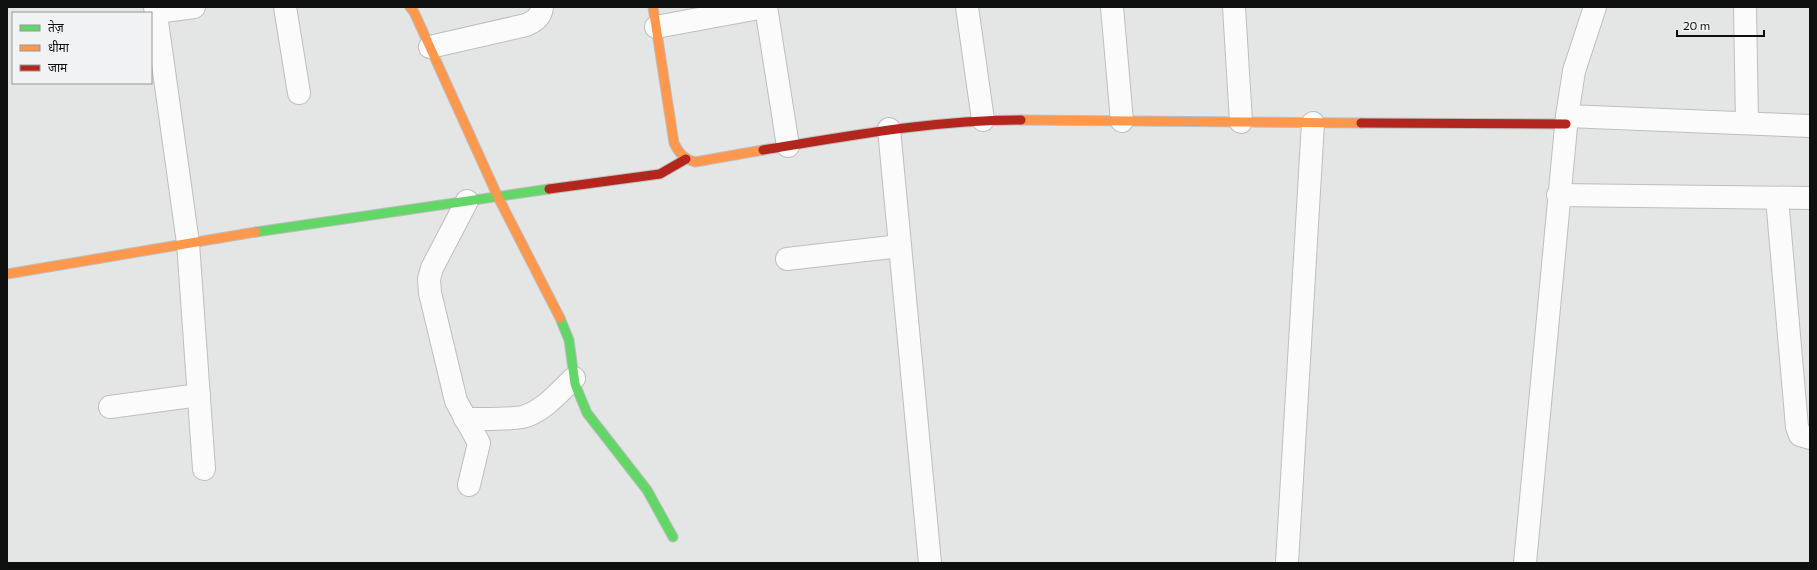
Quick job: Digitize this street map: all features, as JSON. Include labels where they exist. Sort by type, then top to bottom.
[{"type":"street","points":[[194,7],[155,10],[188,243],[204,470]]},
{"type":"street","points":[[285,7],[299,93]]},
{"type":"street","points":[[410,7],[414,12],[498,197],[563,324],[569,340],[574,378],[580,400],[587,414],[647,490],[673,537]]},
{"type":"street","points":[[430,47],[526,25],[541,14],[542,7]]},
{"type":"street","points":[[788,146],[765,7],[654,17],[674,144],[678,153],[686,159],[695,162],[889,129],[983,120],[1313,123],[1566,120],[1747,123],[1810,126]]},
{"type":"street","points":[[968,7],[983,120]]},
{"type":"street","points":[[1112,7],[1122,121]]},
{"type":"street","points":[[1234,7],[1241,122]]},
{"type":"street","points":[[1525,563],[1566,120],[1574,71],[1595,7]]},
{"type":"street","points":[[1745,7],[1747,123]]},
{"type":"street","points":[[1287,563],[1313,123]]},
{"type":"street","points":[[889,129],[930,563]]},
{"type":"street","points":[[7,274],[302,224],[660,174],[686,159]]},
{"type":"street","points":[[1558,195],[1810,198]]},
{"type":"street","points":[[1777,198],[1797,427],[1800,435],[1810,438]]},
{"type":"street","points":[[467,201],[432,268],[429,279],[430,293],[456,401],[479,443],[469,485]]},
{"type":"street","points":[[787,259],[900,246]]},
{"type":"street","points":[[465,419],[522,417],[535,412],[543,406],[574,378]]},
{"type":"street","points":[[110,407],[199,395]]},
{"type":"traffic: fast","points":[[256,232],[549,189]]},
{"type":"traffic: fast","points":[[560,318],[569,340],[575,384],[587,413],[647,490],[673,537]]},
{"type":"traffic: slow","points":[[410,7],[414,12],[498,197],[560,318]]},
{"type":"traffic: slow","points":[[653,7],[674,143],[680,153],[695,162],[763,150]]},
{"type":"traffic: slow","points":[[1021,120],[1361,123]]},
{"type":"traffic: slow","points":[[7,274],[256,232]]},
{"type":"traffic: jam","points":[[763,150],[859,134],[924,126],[1021,120]]},
{"type":"traffic: jam","points":[[1361,123],[1566,124]]},
{"type":"traffic: jam","points":[[549,189],[660,174],[686,159]]}]
